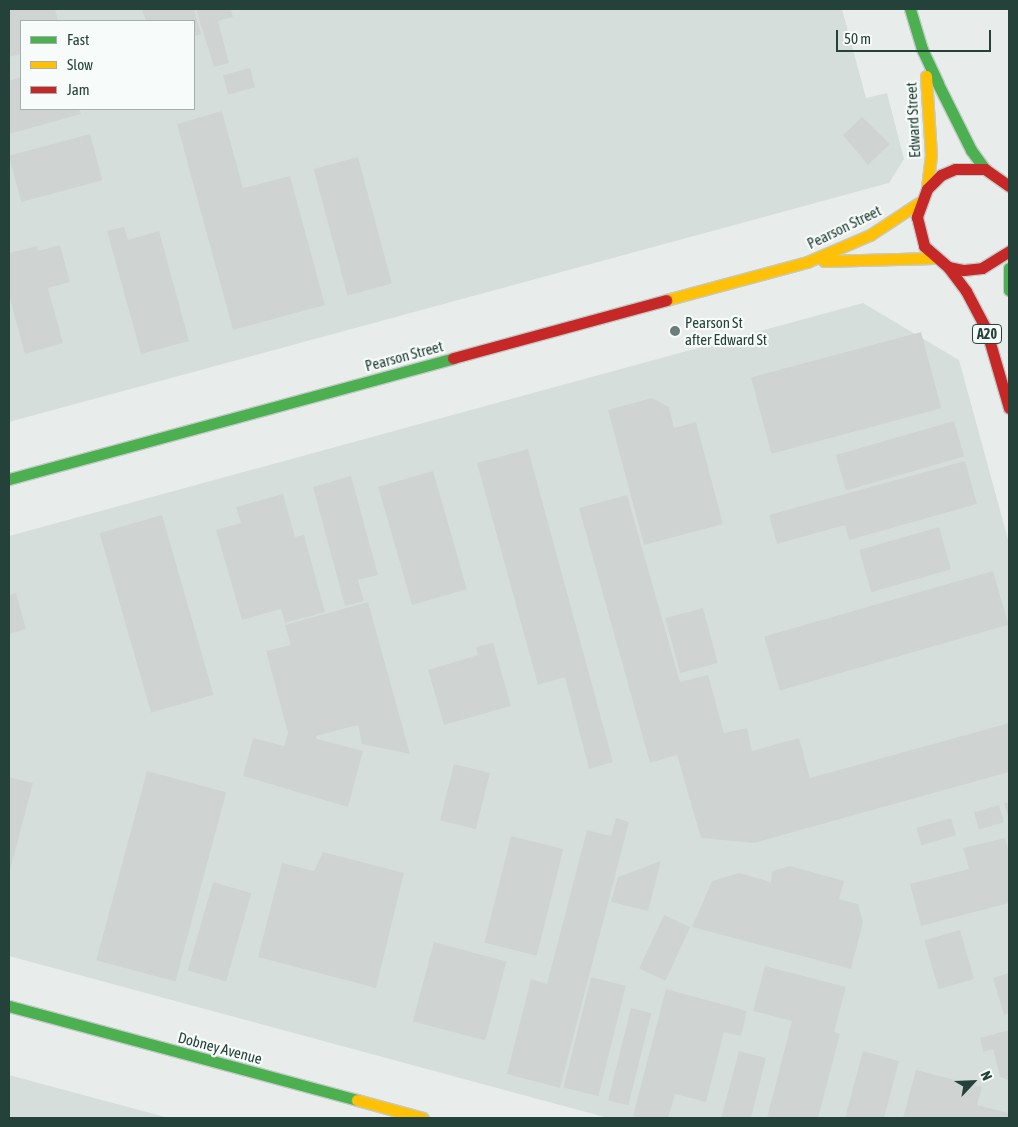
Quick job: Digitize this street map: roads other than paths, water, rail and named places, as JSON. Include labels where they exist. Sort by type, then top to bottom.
[{"type":"main road","name":"Edward Street","points":[[910,9],[922,50],[955,120],[985,169]]},
{"type":"main road","name":"Edward Street","points":[[922,50],[931,125],[927,188]]},
{"type":"main road","points":[[927,188],[941,175],[955,169],[985,169]]},
{"type":"main road","name":"A20","points":[[985,169],[1006,181]]},
{"type":"main road","name":"A20","points":[[927,188],[920,202],[918,232],[934,258],[948,267],[966,291],[986,329],[1009,408]]},
{"type":"main road","name":"Pearson Street","points":[[9,479],[807,262],[870,234],[920,202]]},
{"type":"main road","points":[[948,267],[964,270],[982,268],[1009,251]]},
{"type":"main road","name":"Pearson Street","points":[[807,262],[934,258]]},
{"type":"main road","points":[[1009,268],[1009,290]]},
{"type":"main road","name":"Dobney Avenue","points":[[9,1006],[423,1118]]},
{"type":"place","name":"Pearson St after Edward St","points":[[675,331]]}]
